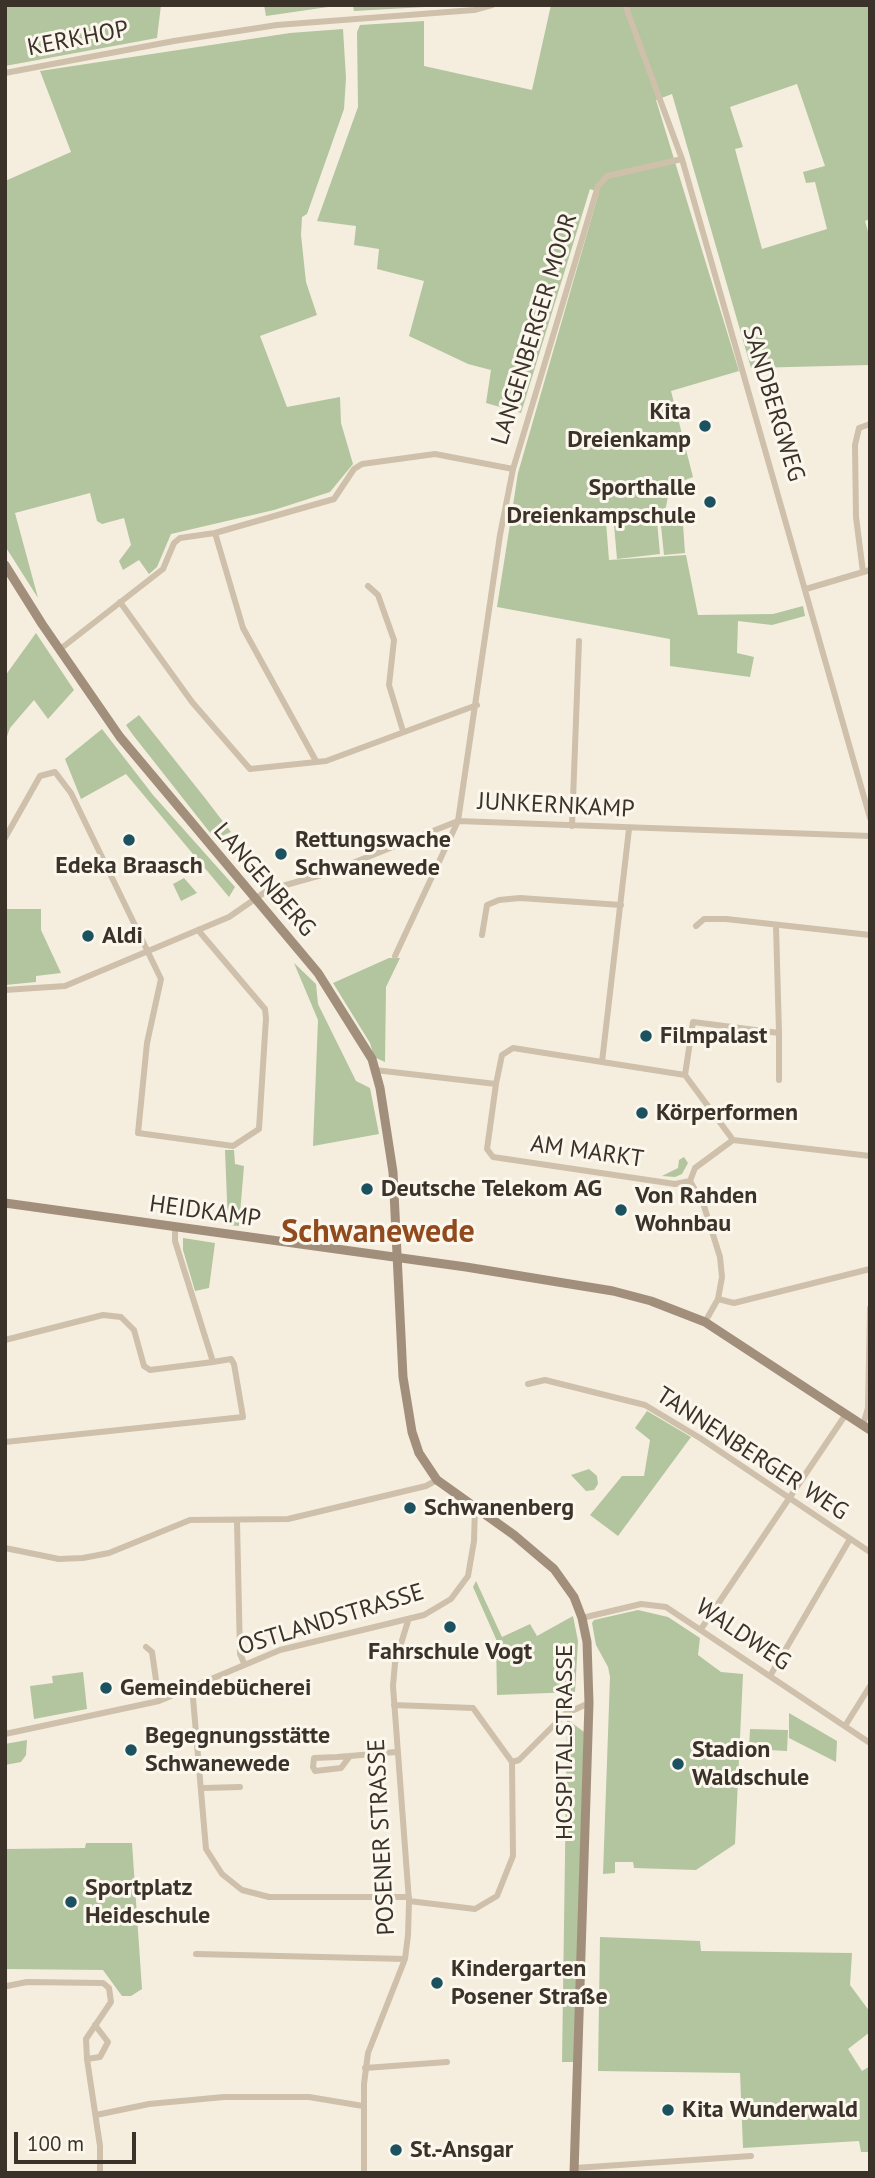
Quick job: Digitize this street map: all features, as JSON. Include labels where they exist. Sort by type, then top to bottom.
[{"type":"main road","name":"LANGENBERG","points":[[5,565],[59,650],[152,778],[318,973],[344,1011],[375,1070],[394,1172],[400,1259]]},
{"type":"main road","name":"HEIDKAMP","points":[[5,1203],[613,1291],[660,1303],[705,1322],[866,1427]]},
{"type":"main road","name":"HOSPITALSTRASSE","points":[[400,1259],[406,1405],[419,1453],[436,1480],[554,1569],[574,1597],[587,1642],[589,1703],[574,2170]]},
{"type":"street","name":"KERKHOP","points":[[5,73],[174,41],[277,25],[474,10],[492,5]]},
{"type":"street","name":"SANDBERGWEG","points":[[625,5],[682,159],[870,818]]},
{"type":"street","name":"LANGENBERGER MOOR","points":[[395,956],[458,821],[500,535],[513,469],[598,186],[607,176],[682,159]]},
{"type":"street","points":[[806,589],[866,571],[856,517],[855,445],[859,428],[870,424]]},
{"type":"street","points":[[59,650],[163,569],[174,543],[180,538],[215,533],[334,499],[354,469],[362,464],[435,454],[513,469]]},
{"type":"street","points":[[215,533],[243,628],[316,761]]},
{"type":"street","points":[[369,586],[377,595],[394,640],[389,685],[403,730]]},
{"type":"street","points":[[120,602],[192,702],[245,765],[255,769],[326,761],[403,730],[477,705]]},
{"type":"street","points":[[572,826],[579,641]]},
{"type":"street","points":[[5,838],[40,776],[55,772],[71,793],[161,979],[147,1042],[138,1133],[233,1146],[258,1129],[267,1018],[265,1009],[198,930]]},
{"type":"street","name":"JUNKERNKAMP","points":[[5,990],[65,986],[229,917],[278,886],[325,874],[458,821],[870,836]]},
{"type":"street","points":[[602,1062],[629,829]]},
{"type":"street","points":[[482,935],[486,905],[499,900],[520,898],[621,905]]},
{"type":"street","points":[[696,926],[704,919],[726,919],[870,935]]},
{"type":"street","points":[[776,926],[779,1080]]},
{"type":"street","points":[[733,1140],[685,1075],[693,1022],[779,1033]]},
{"type":"street","name":"AM MARKT","points":[[685,1075],[513,1048],[505,1050],[496,1084],[488,1149],[493,1157],[675,1184],[690,1181]]},
{"type":"street","points":[[375,1070],[496,1084]]},
{"type":"street","points":[[705,1322],[718,1300],[722,1277],[720,1256],[704,1206],[690,1181],[695,1168],[733,1140],[870,1156]]},
{"type":"street","points":[[176,1227],[175,1238],[213,1362]]},
{"type":"street","points":[[718,1300],[734,1303],[870,1269]]},
{"type":"street","points":[[866,1427],[870,1308]]},
{"type":"street","points":[[5,1340],[103,1315],[121,1317],[134,1330],[144,1366],[150,1370],[231,1359],[243,1417],[5,1442]]},
{"type":"street","name":"TANNENBERGER WEG","points":[[528,1384],[545,1380],[645,1405],[870,1552]]},
{"type":"street","points":[[701,1629],[846,1414]]},
{"type":"street","points":[[5,1548],[58,1559],[83,1558],[109,1553],[190,1520],[288,1518],[426,1486],[436,1480]]},
{"type":"street","name":"OSTLANDSTRASSE","points":[[5,1734],[159,1701],[280,1650],[408,1620],[445,1604],[466,1581],[472,1557],[475,1507]]},
{"type":"street","points":[[237,1521],[240,1654],[244,1663]]},
{"type":"street","points":[[770,1676],[850,1539]]},
{"type":"street","name":"WALDWEG","points":[[582,1618],[626,1606],[653,1603],[666,1606],[870,1743]]},
{"type":"street","name":"POSENER STRASSE","points":[[365,2173],[365,2068],[373,2039],[405,1959],[409,1899],[396,1752],[393,1671],[408,1620]]},
{"type":"street","points":[[146,1647],[152,1652],[159,1701]]},
{"type":"street","points":[[845,1726],[870,1686]]},
{"type":"street","points":[[190,1690],[202,1788],[206,1849],[222,1874],[242,1890],[270,1897],[409,1899],[475,1909],[497,1896],[513,1856],[512,1762],[473,1708],[394,1705]]},
{"type":"street","points":[[512,1762],[519,1760],[565,1714],[589,1703]]},
{"type":"street","points":[[349,1756],[341,1768],[315,1770],[313,1767],[314,1759],[349,1756],[396,1752]]},
{"type":"street","points":[[202,1788],[240,1787]]},
{"type":"street","points":[[196,1954],[405,1959]]},
{"type":"street","points":[[7,1986],[27,1982],[103,1983],[109,1987],[111,2002],[86,2039],[100,2173]]},
{"type":"street","points":[[88,2059],[100,2057],[107,2048],[108,2042],[95,2025]]},
{"type":"street","points":[[365,2068],[447,2062]]},
{"type":"street","points":[[96,2115],[149,2104],[224,2097],[309,2097],[363,2106]]},
{"type":"street","points":[[574,2170],[751,2156]]},
{"type":"green space","points":[[5,5],[161,5],[157,38],[5,66]]},
{"type":"green space","points":[[264,5],[461,5],[354,11],[353,6],[335,6],[266,16]]},
{"type":"green space","points":[[551,5],[870,5],[870,219],[865,221],[870,238],[870,365],[751,368],[672,94],[656,100],[739,371],[671,391],[693,477],[670,486],[664,517],[606,522],[609,560],[686,555],[698,615],[773,614],[803,606],[805,616],[772,625],[738,621],[737,653],[754,657],[750,677],[670,666],[670,639],[497,607],[518,473],[599,192],[590,189],[521,413],[486,403],[491,370],[468,364],[409,336],[424,281],[377,269],[379,249],[354,245],[356,226],[317,221],[358,107],[357,32],[360,25],[424,21],[424,66],[532,90]],"holes":[[[797,84],[825,166],[803,172],[806,183],[815,182],[827,229],[762,249],[735,149],[743,147],[730,107]]]},
{"type":"green space","points":[[343,29],[346,78],[344,109],[307,214],[302,217],[301,235],[306,282],[317,315],[260,336],[287,407],[340,397],[341,423],[353,464],[330,492],[274,510],[171,534],[157,567],[149,574],[139,560],[123,570],[119,561],[131,545],[124,518],[102,524],[97,521],[90,493],[15,513],[38,598],[5,546],[5,181],[71,152],[40,71],[290,33]]},
{"type":"green space","points":[[657,521],[660,554],[617,559],[614,525]]},
{"type":"green space","points":[[683,524],[685,553],[664,555],[661,526]]},
{"type":"green space","points":[[36,633],[74,690],[48,719],[34,700],[10,728],[5,742],[5,676]]},
{"type":"green space","points":[[139,715],[231,832],[215,839],[133,735],[126,725]]},
{"type":"green space","points":[[102,729],[153,795],[235,887],[229,897],[126,774],[81,799],[65,759]]},
{"type":"green space","points":[[184,878],[197,893],[181,901],[173,884]]},
{"type":"green space","points":[[5,909],[41,909],[41,930],[61,973],[36,976],[36,982],[5,985]]},
{"type":"green space","points":[[389,958],[400,958],[386,987],[385,1062],[374,1057],[370,1043],[333,983]]},
{"type":"green space","points":[[294,963],[316,984],[318,1004],[356,1081],[370,1088],[379,1134],[313,1146],[318,1020]]},
{"type":"green space","points":[[225,1150],[234,1150],[235,1164],[244,1166],[239,1226],[228,1225]]},
{"type":"green space","points":[[684,1157],[688,1163],[682,1174],[675,1177],[662,1176],[678,1168],[679,1160]]},
{"type":"green space","points":[[183,1238],[215,1243],[209,1288],[195,1291],[183,1250]]},
{"type":"green space","points":[[647,1411],[691,1437],[618,1536],[590,1515],[622,1476],[644,1476],[650,1440],[635,1428]]},
{"type":"green space","points":[[589,1469],[597,1476],[598,1484],[594,1490],[586,1491],[571,1475]]},
{"type":"green space","points":[[476,1581],[502,1637],[530,1624],[537,1636],[573,1616],[578,1641],[575,1692],[497,1695],[496,1639],[473,1587]]},
{"type":"green space","name":"Stadion Waldschule","points":[[638,1610],[668,1617],[700,1638],[698,1655],[721,1672],[743,1674],[735,1844],[696,1870],[634,1868],[633,1862],[615,1862],[615,1873],[603,1874],[610,1677],[608,1667],[596,1645],[592,1623],[594,1620]]},
{"type":"green space","points":[[83,1672],[87,1709],[34,1719],[30,1686],[53,1683],[52,1676]]},
{"type":"green space","points":[[789,1713],[837,1741],[836,1762],[789,1738]]},
{"type":"green space","points":[[567,1719],[584,1732],[574,2062],[562,2062]]},
{"type":"green space","points":[[750,1729],[788,1730],[787,1751],[749,1749]]},
{"type":"green space","points":[[27,1740],[26,1755],[21,1762],[5,1765],[5,1744]]},
{"type":"green space","name":"Sportplatz Heideschule","points":[[86,1843],[132,1843],[142,1989],[131,1996],[122,1996],[103,1970],[5,1969],[5,1849],[85,1848]]},
{"type":"green space","points":[[600,1937],[700,1941],[701,1951],[852,1953],[850,1985],[870,2012],[870,2032],[848,2049],[862,2071],[870,2066],[870,2152],[861,2152],[859,2141],[743,2148],[740,2073],[598,2071]]},
{"type":"place","name":"Kita Dreienkamp","points":[[705,426]]},
{"type":"place","name":"Sporthalle Dreienkampschule","points":[[710,502]]},
{"type":"place","name":"Edeka Braasch","points":[[129,840]]},
{"type":"place","name":"Rettungswache Schwanewede","points":[[281,854]]},
{"type":"place","name":"Aldi","points":[[88,936]]},
{"type":"place","name":"Filmpalast","points":[[646,1036]]},
{"type":"place","name":"Körperformen","points":[[642,1113]]},
{"type":"place","name":"Deutsche Telekom AG","points":[[367,1189]]},
{"type":"place","name":"Von Rahden Wohnbau","points":[[621,1210]]},
{"type":"place","name":"Schwanenberg","points":[[410,1508]]},
{"type":"place","name":"Fahrschule Vogt","points":[[450,1627]]},
{"type":"place","name":"Gemeindebücherei","points":[[106,1688]]},
{"type":"place","name":"Begegnungsstätte Schwanewede","points":[[131,1750]]},
{"type":"place","name":"Stadion Waldschule","points":[[678,1764]]},
{"type":"place","name":"Sportplatz Heideschule","points":[[71,1902]]},
{"type":"place","name":"Kindergarten Posener Straße","points":[[437,1983]]},
{"type":"place","name":"Kita Wunderwald","points":[[668,2110]]},
{"type":"place","name":"St.-Ansgar","points":[[396,2150]]},
{"type":"district","name":"Schwanewede","points":[[378,1233]]}]
